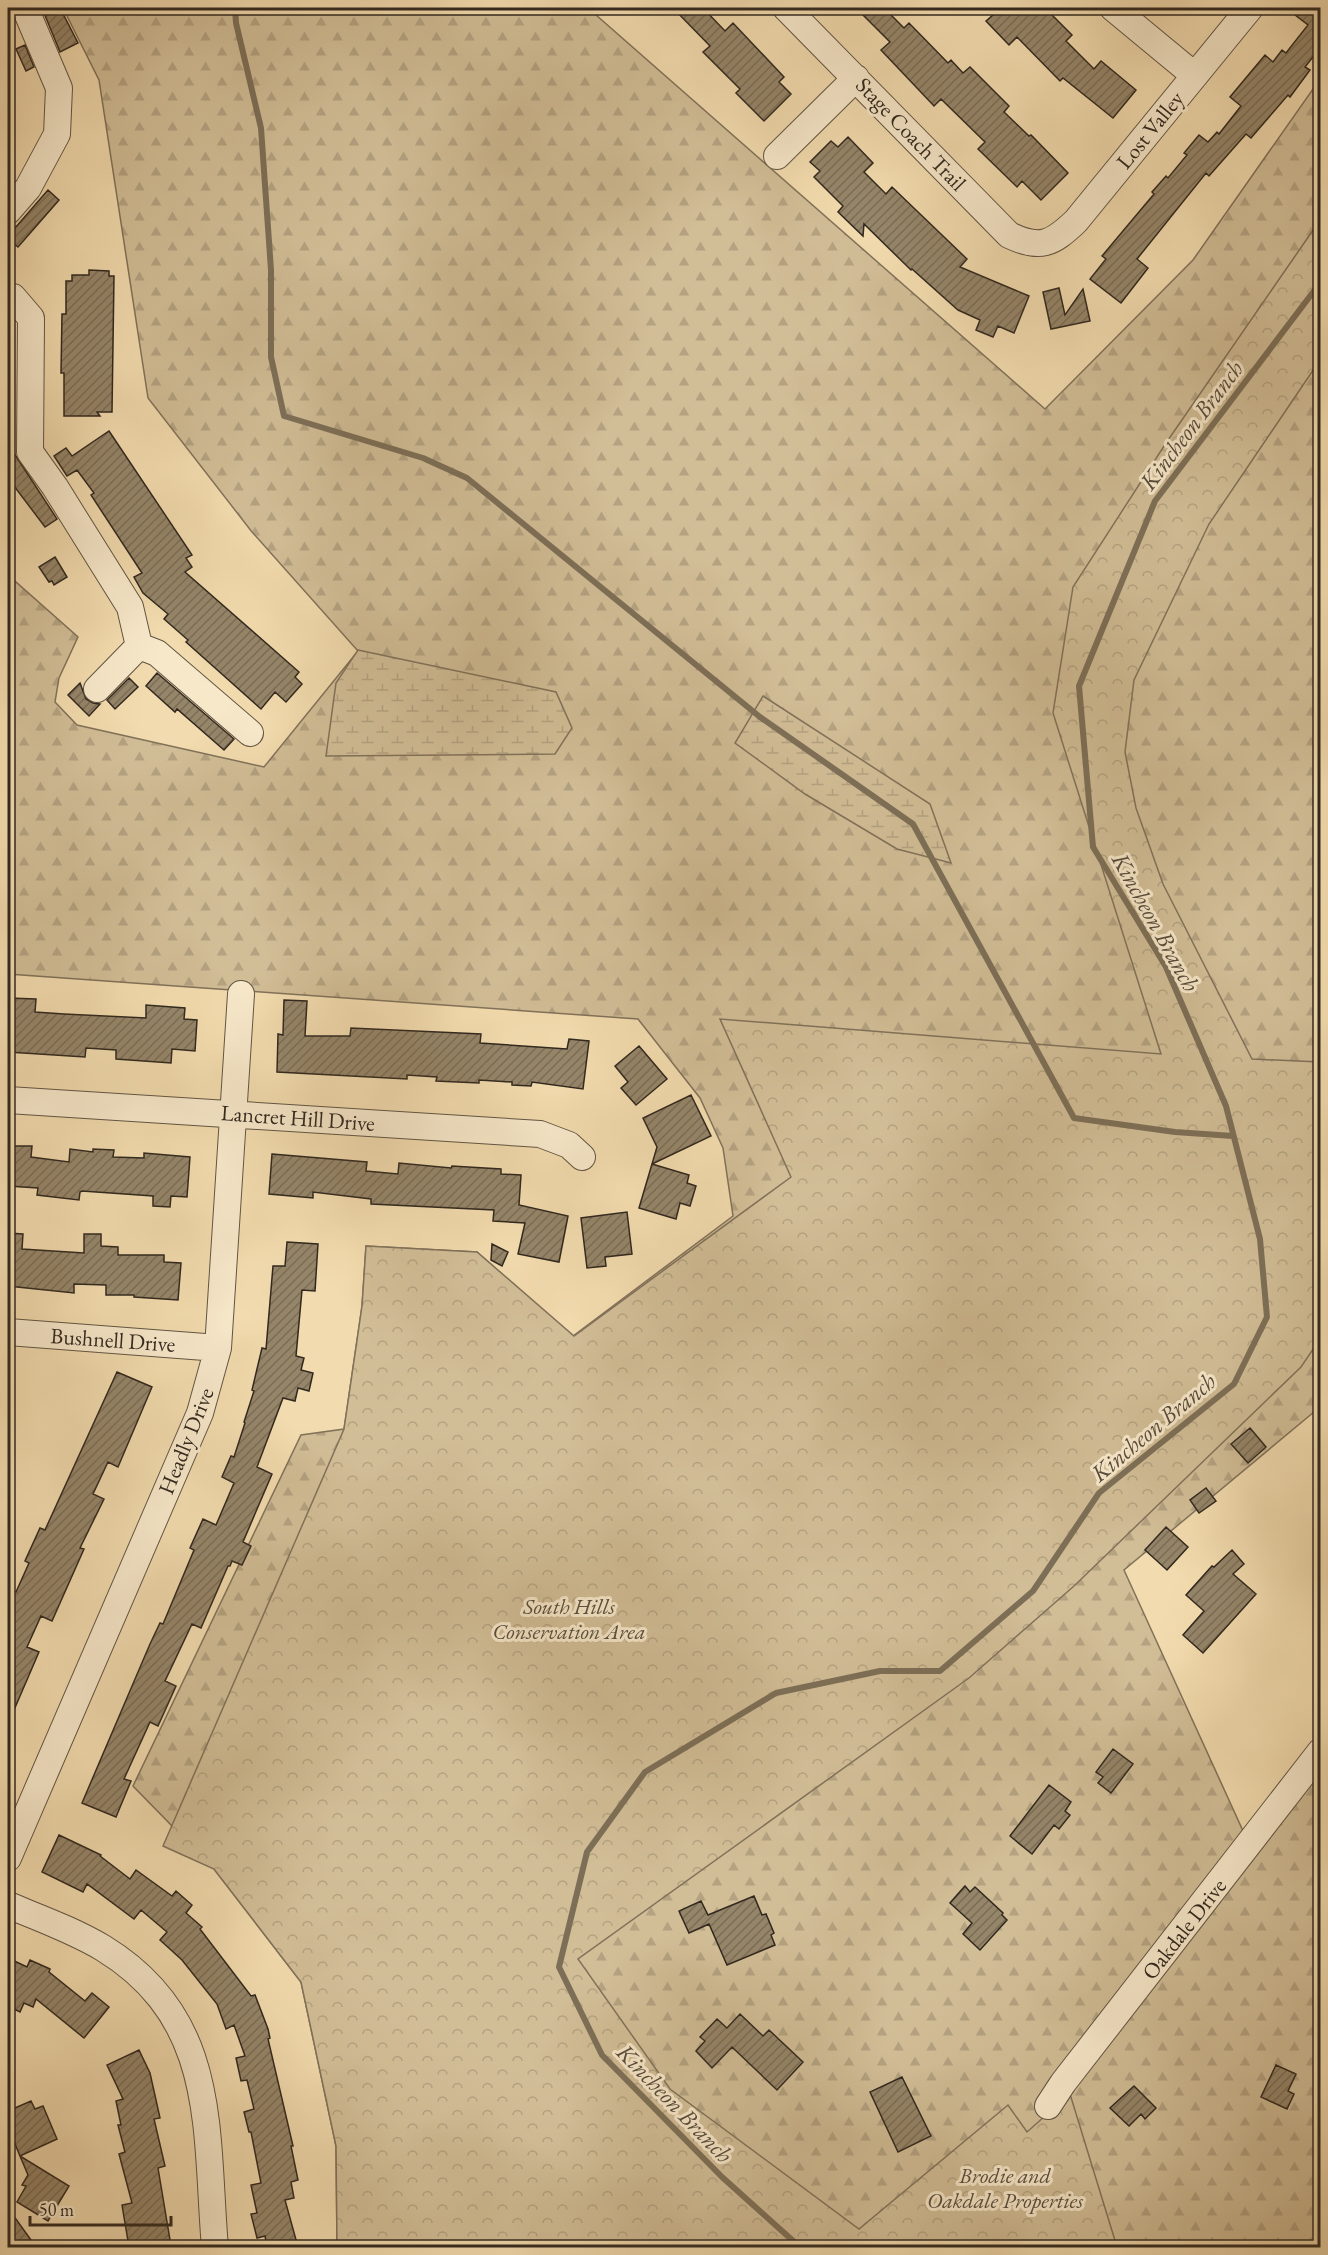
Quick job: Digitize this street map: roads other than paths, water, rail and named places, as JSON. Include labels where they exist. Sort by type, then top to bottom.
[{"type":"street","points":[[8,212],[28,188],[57,134],[59,88],[25,8]]},
{"type":"street","name":"Stage Coach Trail","points":[[786,8],[1009,235],[1026,243],[1044,244]]},
{"type":"street","points":[[1113,8],[1194,75]]},
{"type":"street","name":"Lost Valley","points":[[1044,244],[1062,235],[1076,221],[1250,8]]},
{"type":"street","points":[[777,156],[856,78]]},
{"type":"street","points":[[9,298],[32,318],[30,452],[55,487],[130,607],[139,646]]},
{"type":"street","points":[[97,689],[139,646]]},
{"type":"street","points":[[139,646],[157,653],[250,733]]},
{"type":"street","name":"Headly Drive","points":[[8,1858],[200,1413],[218,1348],[241,994]]},
{"type":"street","name":"Lancret Hill Drive","points":[[8,1100],[540,1134],[569,1145],[582,1157]]},
{"type":"street","name":"Bushnell Drive","points":[[8,1332],[218,1348]]},
{"type":"street","name":"Oakdale Drive","points":[[1048,2106],[1320,1752]]},
{"type":"street","points":[[8,1905],[101,1947],[139,1974],[170,2010],[186,2038],[202,2092],[209,2135],[215,2247]]},
{"type":"waterway","points":[[235,8],[236,23],[261,128],[271,270],[271,357],[284,416],[423,458],[467,478],[760,717],[913,824],[1074,1118],[1175,1132],[1233,1136]]},
{"type":"waterway","name":"Kincheon Branch","points":[[801,2248],[722,2177],[602,2055],[559,1967],[587,1852],[645,1772],[776,1693],[880,1671],[940,1671],[1033,1591],[1099,1493],[1234,1384],[1267,1317],[1260,1239],[1226,1106],[1166,967],[1093,847],[1079,686],[1155,501],[1320,283]]},
{"type":"park label","name":"South Hills Conservation Area","points":[[569,1619]]},
{"type":"park label","name":"Brodie and Oakdale Properties","points":[[1005,2188]]}]
